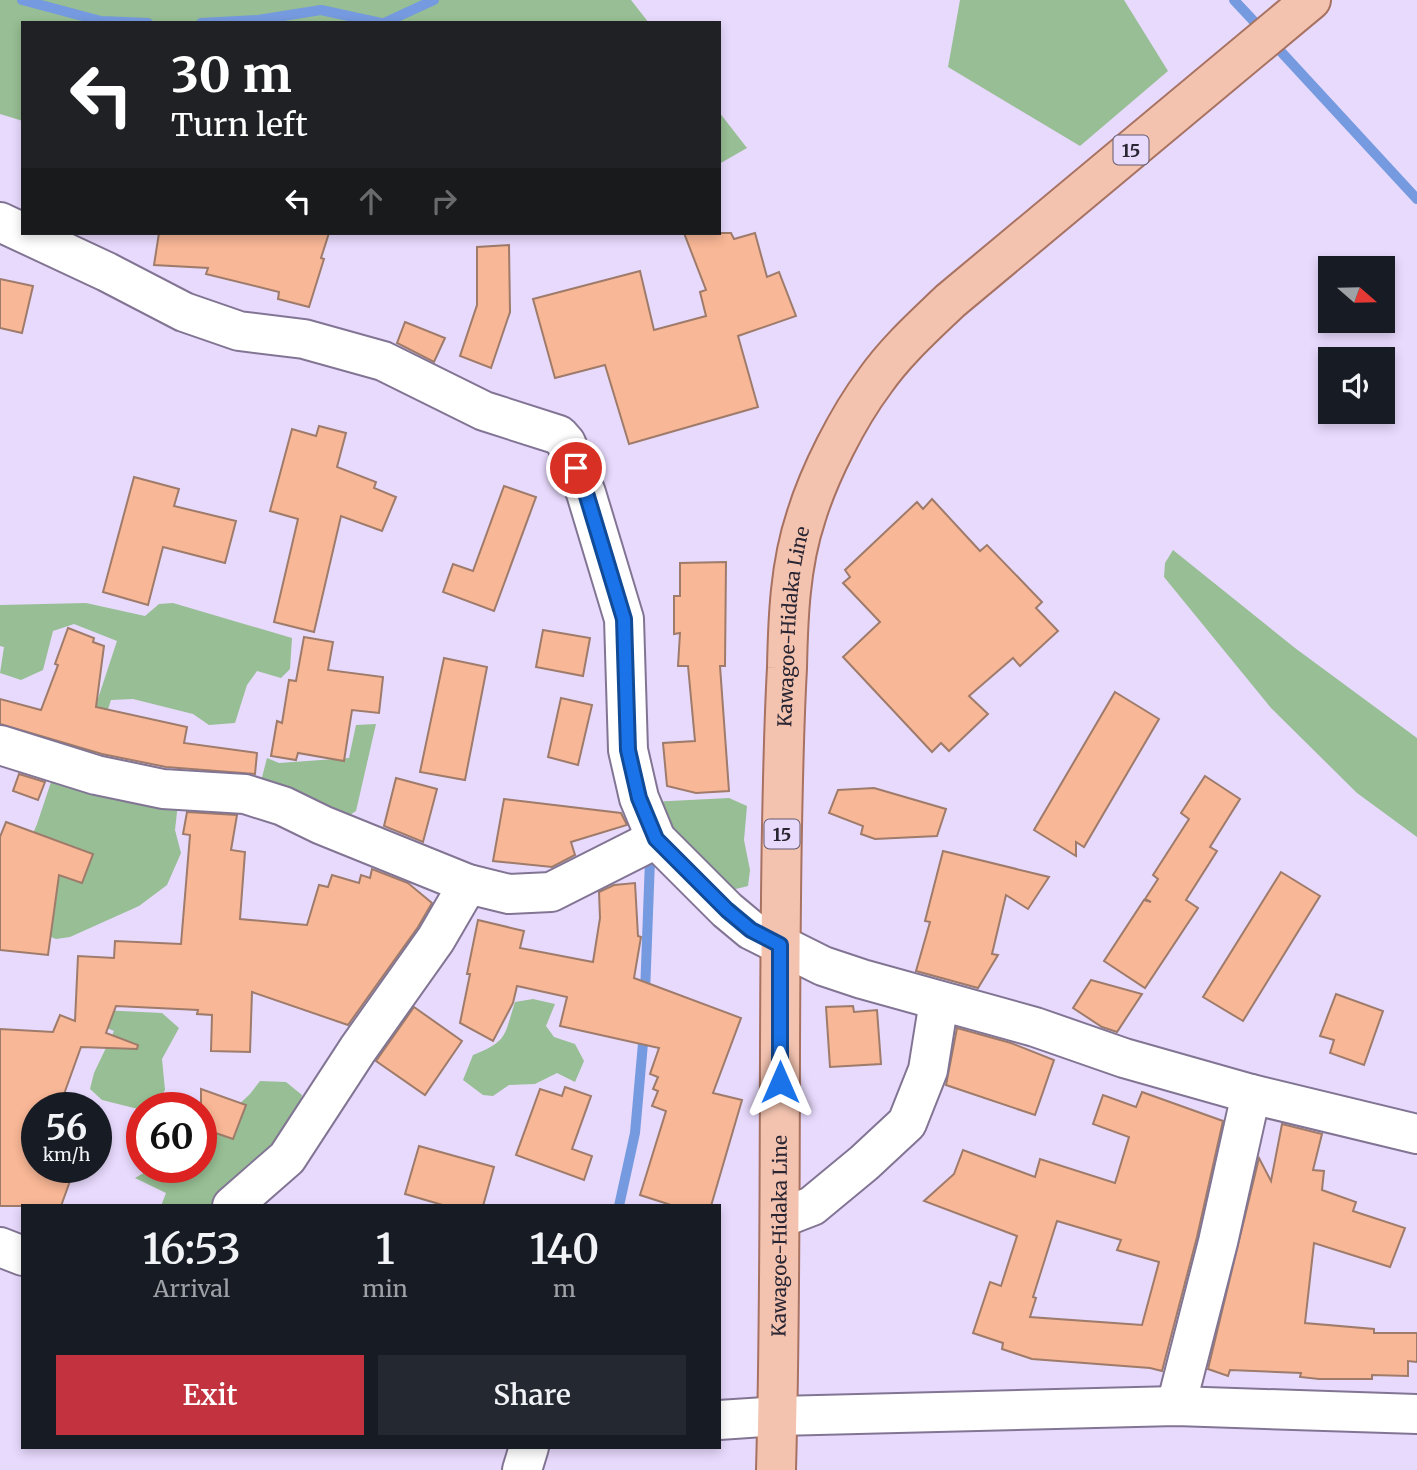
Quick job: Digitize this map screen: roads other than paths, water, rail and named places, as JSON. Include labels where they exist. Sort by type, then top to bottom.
[{"type":"main road","name":"Kawagoe-Hidaka Line","points":[[776,1470],[781,1218],[780,945],[788,626],[795,565],[806,517],[848,424],[874,380],[905,345],[950,301],[1311,0]]},
{"type":"street","points":[[0,222],[21,232]]},
{"type":"street","points":[[28,235],[184,312],[239,331],[303,339],[383,361],[484,411],[559,435],[566,443],[586,493],[624,619],[628,750],[639,798],[656,839],[743,923],[823,966],[1035,1027],[1124,1058],[1251,1094],[1417,1133]]},
{"type":"street","points":[[0,746],[96,775],[163,789],[245,794],[283,807],[468,884],[509,894],[551,892],[656,839]]},
{"type":"street","points":[[234,1204],[286,1158],[358,1049],[436,939],[468,884]]},
{"type":"street","points":[[781,1218],[812,1206],[907,1123],[928,1070],[939,1001]]},
{"type":"street","points":[[1177,1406],[1251,1094]]},
{"type":"street","points":[[0,1247],[21,1255]]},
{"type":"street","points":[[721,1420],[778,1416],[1177,1406],[1415,1409]]},
{"type":"street","points":[[522,1470],[528,1449]]},
{"type":"waterway","points":[[22,0],[101,21]]},
{"type":"waterway","points":[[388,21],[434,0]]},
{"type":"waterway","points":[[1234,0],[1262,30]]},
{"type":"waterway","points":[[239,21],[321,10],[372,21]]},
{"type":"waterway","points":[[1272,42],[1417,199]]},
{"type":"waterway","points":[[645,993],[650,860]]},
{"type":"waterway","points":[[619,1204],[635,1133],[644,1032]]}]
